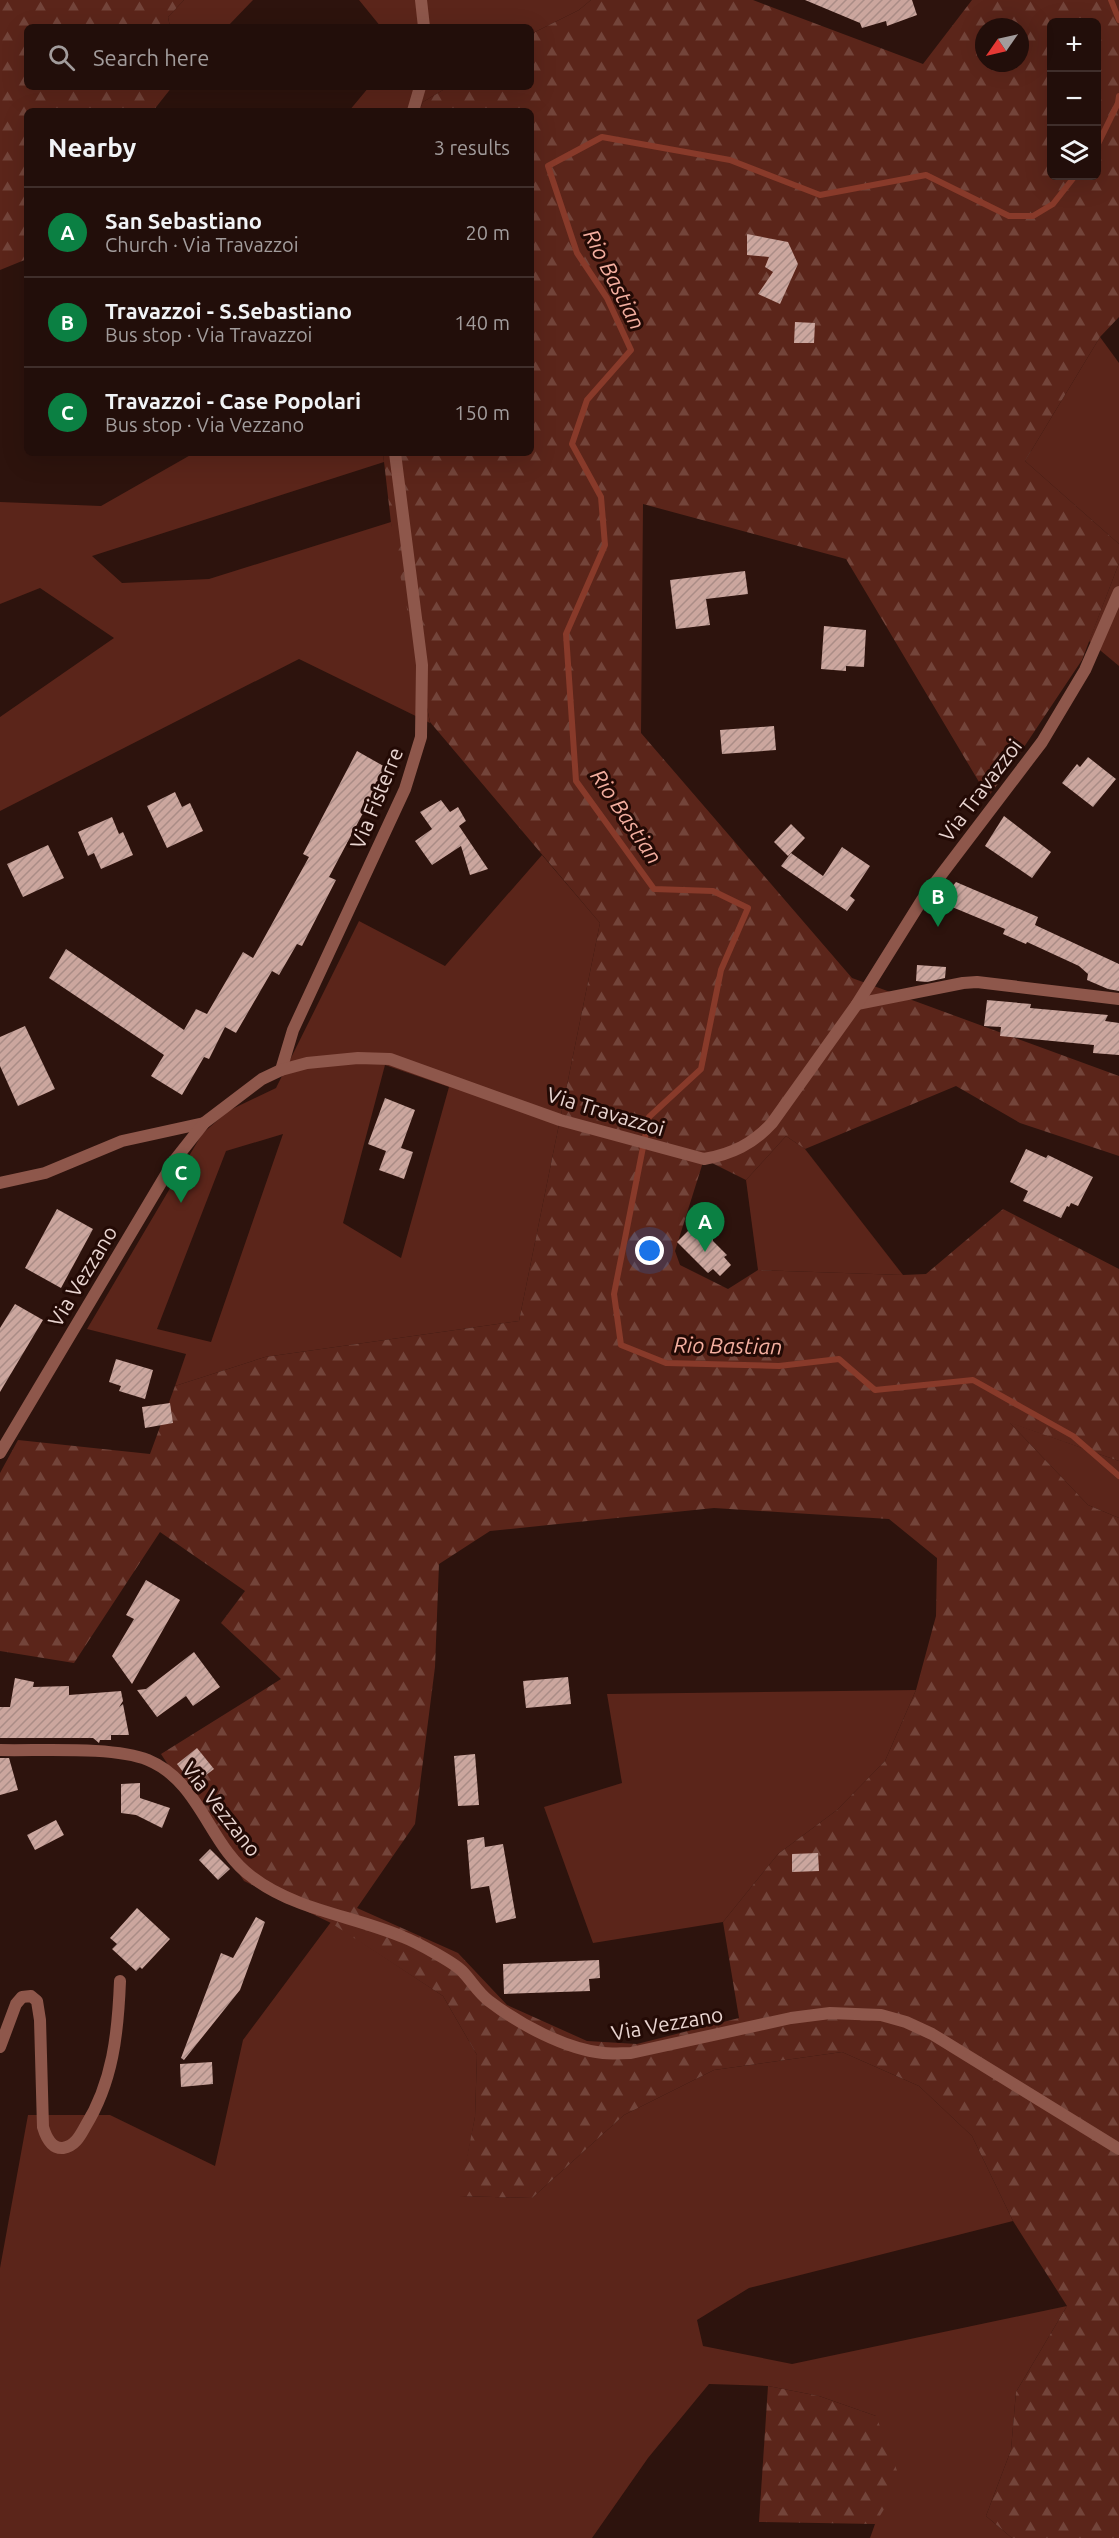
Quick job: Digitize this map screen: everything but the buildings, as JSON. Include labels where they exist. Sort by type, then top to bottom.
[{"type":"street","points":[[421,0],[424,24]]},
{"type":"street","points":[[414,108],[419,90]]},
{"type":"street","name":"Via Fisterre","points":[[280,1070],[293,1030],[405,789],[414,766],[421,737],[422,665],[395,456]]},
{"type":"street","name":"Via Travazzoi","points":[[280,1070],[330,1059],[390,1059],[560,1120],[704,1159],[722,1156],[758,1139],[772,1123],[857,1004],[922,900],[1042,742],[1085,670],[1119,592]]},
{"type":"street","points":[[857,1004],[963,982],[1119,999]]},
{"type":"street","name":"Via Vezzano","points":[[0,1453],[174,1161],[204,1123],[240,1094],[280,1070]]},
{"type":"street","name":"Via Vezzano","points":[[0,1183],[45,1173],[122,1141],[204,1123]]},
{"type":"street","name":"Via Vezzano","points":[[0,1749],[124,1753],[147,1759],[166,1768],[181,1782],[232,1856],[250,1877],[307,1905],[404,1937],[460,1969],[487,2000],[509,2015],[535,2030],[581,2048],[603,2053],[631,2053],[791,2018],[830,2013],[881,2015],[906,2022],[932,2034],[1119,2149]]},
{"type":"street","points":[[0,2047],[16,2004],[22,1997],[31,1996],[37,2001],[40,2020],[43,2127],[51,2144],[58,2148],[67,2148],[78,2138],[88,2123],[108,2078],[118,2025],[120,1981]]},
{"type":"green space","points":[[0,0],[184,0],[168,17],[169,24],[24,24],[24,90],[170,90],[155,108],[24,108],[24,260],[0,270]]},
{"type":"green space","points":[[184,0],[253,0],[230,24],[169,24],[168,17]]},
{"type":"green space","points":[[359,0],[591,0],[579,10],[534,32],[534,24],[379,24]]},
{"type":"green space","points":[[591,0],[753,0],[923,64],[972,0],[1119,0],[1119,317],[1100,337],[1025,461],[1119,544],[1119,563],[1082,660],[988,797],[846,559],[643,504],[641,733],[852,978],[1119,1076],[1119,1156],[1020,1123],[956,1086],[805,1149],[786,1136],[746,1180],[704,1159],[675,1251],[680,1265],[728,1289],[758,1270],[926,1274],[1003,1209],[1119,1269],[1119,1461],[1010,1423],[1088,1505],[1119,1518],[1119,2538],[1012,2538],[986,2516],[1011,2450],[1016,2392],[1067,2306],[1013,2221],[972,2136],[919,2086],[842,2052],[714,2070],[624,2115],[532,2198],[459,2196],[475,2117],[477,2055],[443,1996],[331,1923],[244,1881],[161,1754],[281,1679],[221,1623],[245,1591],[160,1532],[74,1663],[0,1651],[0,1473],[18,1440],[150,1454],[175,1386],[265,1357],[519,1321],[600,923],[430,722],[393,540],[383,456],[534,456],[534,108],[420,108],[423,102],[443,90],[534,90],[534,32],[579,10]],"holes":[[[714,1508],[889,1519],[937,1558],[936,1616],[916,1690],[885,1761],[837,1810],[778,1854],[723,1922],[739,2018],[637,2044],[587,2041],[507,2005],[458,1953],[357,1908],[415,1824],[435,1667],[439,1564],[490,1531]]]},
{"type":"green space","points":[[366,90],[443,90],[423,102],[420,108],[352,108]]},
{"type":"green space","points":[[1100,337],[1119,363],[1119,544],[1025,461]]},
{"type":"green space","points":[[189,456],[383,456],[384,462],[92,556],[122,583],[209,579],[391,522],[430,723],[299,659],[0,811],[0,717],[114,638],[40,588],[0,604],[0,502],[101,506]]},
{"type":"green space","points":[[1119,563],[1119,666],[1089,641]]},
{"type":"green space","points":[[542,855],[600,923],[519,1321],[265,1357],[175,1386],[186,1354],[87,1329],[202,1134],[228,1111],[276,1088],[359,921],[445,966]],"holes":[[[385,1065],[449,1087],[401,1258],[343,1223]],[[283,1134],[211,1342],[157,1329],[226,1151]]]},
{"type":"green space","points":[[786,1136],[805,1149],[903,1275],[758,1270],[746,1180]]},
{"type":"green space","points":[[1009,1422],[1119,1461],[1119,1518],[1088,1505]]},
{"type":"green space","points":[[916,1690],[885,1761],[837,1810],[778,1854],[723,1922],[593,1943],[544,1807],[622,1783],[607,1694]]},
{"type":"green space","points":[[331,1922],[443,1996],[477,2055],[475,2117],[460,2196],[532,2198],[624,2115],[714,2070],[842,2052],[919,2086],[972,2136],[1013,2221],[749,2288],[697,2320],[703,2346],[792,2364],[1067,2306],[1016,2392],[1011,2450],[986,2516],[1012,2538],[870,2538],[875,2524],[876,2416],[819,2396],[768,2386],[709,2384],[648,2458],[592,2538],[0,2538],[0,2268],[28,2115],[110,2115],[215,2166],[243,2040]]},
{"type":"green space","points":[[768,2386],[819,2396],[876,2416],[901,2481],[875,2524],[759,2522]]},
{"type":"waterway","name":"Rio Bastian","points":[[1111,0],[1119,20]]},
{"type":"waterway","name":"Rio Bastian","points":[[1101,138],[1118,103],[1119,96]]},
{"type":"waterway","name":"Rio Bastian","points":[[1072,180],[1053,204],[1033,216],[1009,216],[926,175],[820,195],[730,160],[602,137],[548,166],[577,253],[607,298],[631,350],[587,400],[572,444],[601,497],[605,545],[566,634],[576,781],[654,889],[713,891],[748,908],[721,970],[701,1069],[649,1117],[614,1294],[621,1345],[666,1363],[779,1366],[839,1359],[875,1390],[973,1380],[1073,1436],[1119,1476]]},
{"type":"place","name":"Travazzoi - S.Sebastiano","points":[[938,927]]},
{"type":"place","name":"Travazzoi - Case Popolari","points":[[181,1203]]},
{"type":"place","name":"San Sebastiano","points":[[705,1252]]}]
